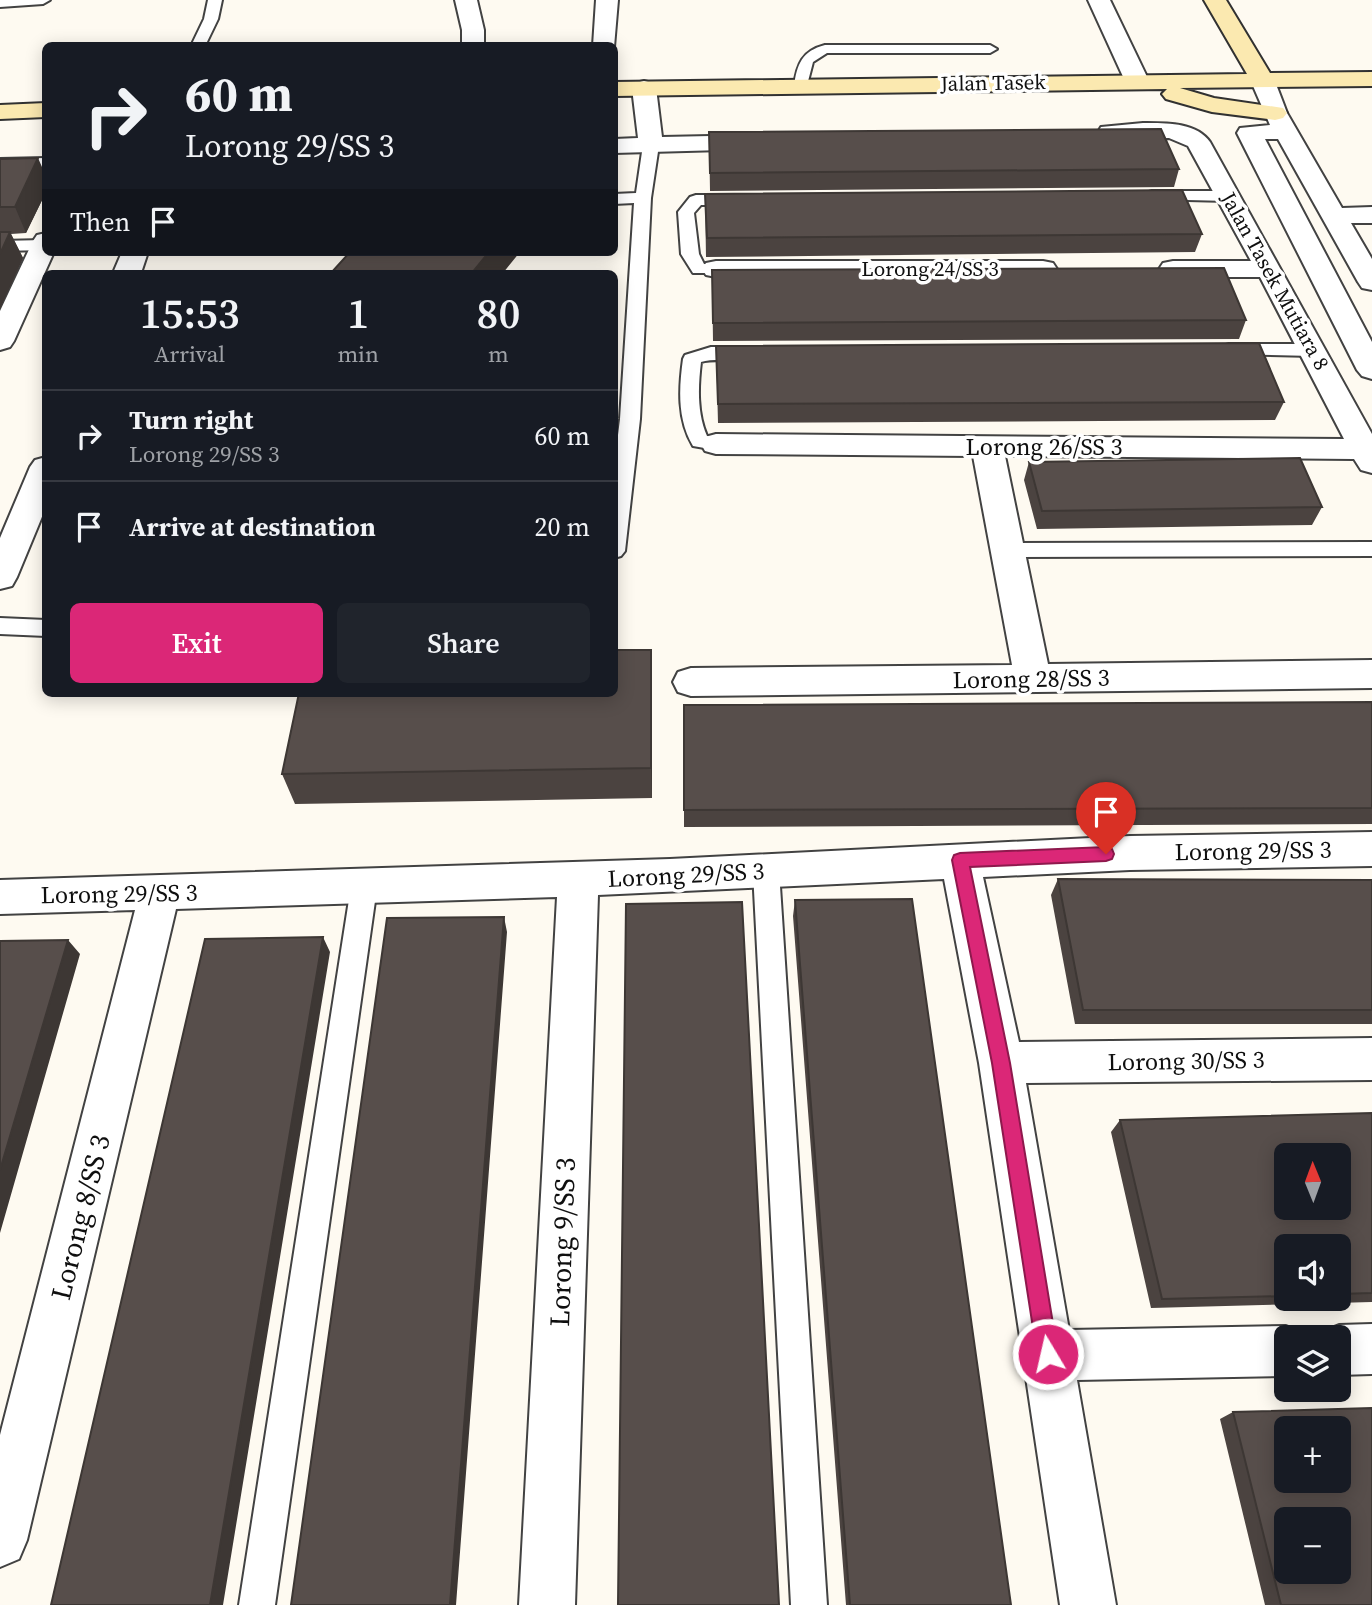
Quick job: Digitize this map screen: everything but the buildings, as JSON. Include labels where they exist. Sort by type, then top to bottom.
[{"type":"main road","points":[[1214,0],[1262,79]]},
{"type":"main road","name":"Jalan Tasek","points":[[618,89],[1372,79]]},
{"type":"main road","points":[[1137,81],[1212,105],[1280,122]]},
{"type":"main road","points":[[0,113],[42,110]]},
{"type":"street","points":[[466,0],[473,42]]},
{"type":"street","points":[[604,42],[607,0]]},
{"type":"street","points":[[1099,0],[1137,81]]},
{"type":"street","points":[[1262,79],[1280,122],[1372,282]]},
{"type":"street","points":[[644,88],[651,145]]},
{"type":"street","points":[[1280,122],[1249,133],[1372,370]]},
{"type":"street","name":"Jalan Tasek Mutiara 8","points":[[1083,132],[1177,132],[1193,137],[1370,454]]},
{"type":"street","points":[[618,146],[777,141]]},
{"type":"street","points":[[0,166],[42,165]]},
{"type":"street","points":[[1334,216],[1372,215]]},
{"type":"street","points":[[0,341],[42,250]]},
{"type":"street","name":"Lorong 24/SS 3","points":[[716,270],[1062,269]]},
{"type":"street","points":[[1145,269],[1269,269]]},
{"type":"street","name":"Lorong 26/SS 3","points":[[716,444],[987,446],[1370,454]]},
{"type":"street","points":[[987,446],[1033,679]]},
{"type":"street","points":[[0,577],[42,477]]},
{"type":"street","name":"Lorong 28/SS 3","points":[[691,682],[1372,674]]},
{"type":"street","name":"Lorong 29/SS 3","points":[[0,897],[578,880],[1130,853],[1372,849]]},
{"type":"street","points":[[960,860],[1001,1063],[1088,1605]]},
{"type":"street","name":"Lorong 9/SS 3","points":[[547,1605],[578,880]]},
{"type":"street","name":"Lorong 8/SS 3","points":[[0,1540],[160,893]]},
{"type":"street","name":"Lorong 30/SS 3","points":[[1001,1063],[1372,1059]]},
{"type":"street","points":[[1351,1350],[1372,1349]]},
{"type":"street","points":[[1048,1354],[1274,1351]]},
{"type":"lane","points":[[0,3],[43,0]]},
{"type":"lane","points":[[200,42],[211,19],[215,0]]},
{"type":"lane","points":[[801,86],[804,62],[812,53],[825,49],[990,49]]},
{"type":"lane","points":[[618,518],[630,419],[643,198],[651,145]]},
{"type":"lane","points":[[1133,196],[1228,196]]},
{"type":"lane","points":[[618,199],[643,198]]},
{"type":"lane","points":[[716,270],[699,269],[690,254],[685,212],[696,200],[751,200]]},
{"type":"lane","points":[[0,246],[42,243]]},
{"type":"lane","points":[[1215,351],[1312,350]]},
{"type":"lane","points":[[716,444],[699,442],[693,428],[690,405],[692,359],[711,353],[767,353]]},
{"type":"lane","points":[[1008,550],[1372,549]]},
{"type":"lane","points":[[0,626],[42,628]]},
{"type":"lane","points":[[766,871],[809,1605]]},
{"type":"lane","points":[[257,1605],[364,887]]},
{"type":"route","points":[[1048,1354],[1001,1063],[960,860],[1106,854]]}]
